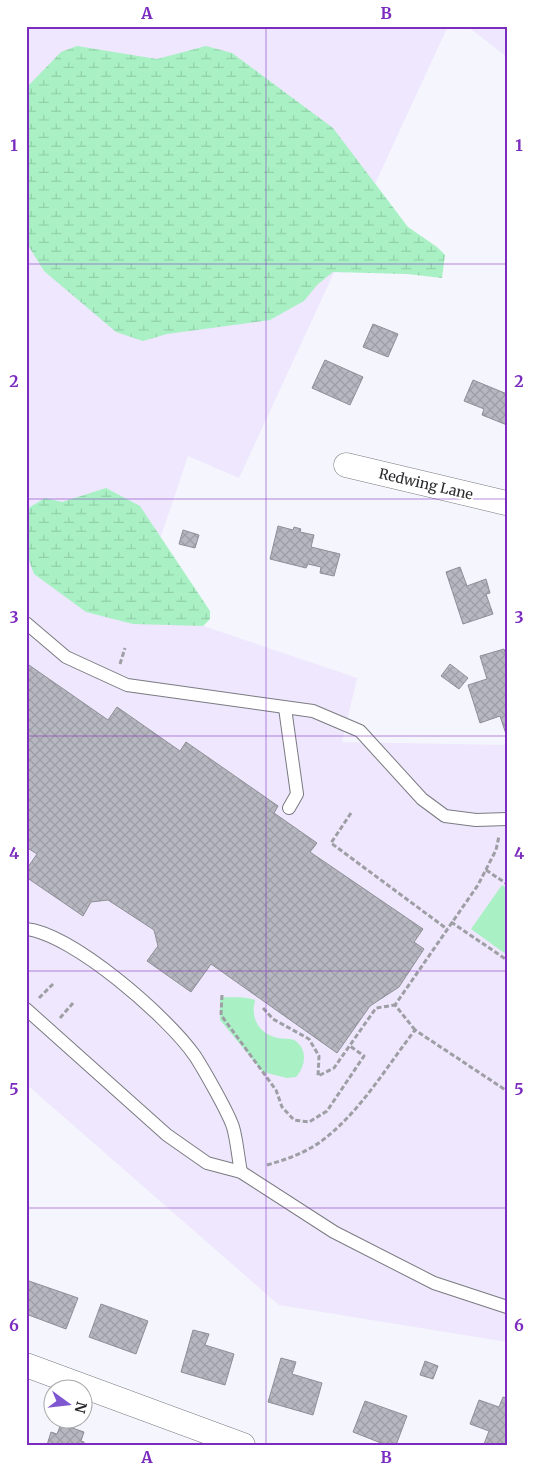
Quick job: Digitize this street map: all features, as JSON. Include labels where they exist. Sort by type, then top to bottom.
[{"type":"street","name":"Redwing Lane","points":[[346,465],[507,502]]},
{"type":"street","points":[[507,502],[507,518]]},
{"type":"street","points":[[26,1365],[243,1445]]},
{"type":"lane","points":[[26,623],[66,657],[127,685],[313,711],[360,731],[422,800],[445,816],[504,820]]},
{"type":"lane","points":[[285,708],[297,794],[289,808]]},
{"type":"lane","points":[[26,929],[56,939],[98,965],[161,1018],[194,1056],[233,1126],[241,1172]]},
{"type":"lane","points":[[26,1009],[167,1135],[207,1163],[241,1172],[334,1232],[434,1283],[507,1306]]},
{"type":"path","points":[[118,667],[125,648]]},
{"type":"path","points":[[351,813],[331,843],[447,929]]},
{"type":"path","points":[[263,1008],[274,1019],[309,1040],[319,1056],[318,1076],[334,1068],[376,1008],[394,1005],[447,929],[486,870],[496,850],[504,820]]},
{"type":"path","points":[[486,870],[507,884]]},
{"type":"path","points":[[451,922],[507,960]]},
{"type":"path","points":[[222,995],[221,1015],[276,1090],[282,1107],[294,1120],[309,1122],[327,1111],[364,1056],[350,1046]]},
{"type":"path","points":[[394,1005],[415,1030],[507,1091]]},
{"type":"path","points":[[266,1166],[295,1157],[328,1136],[355,1109],[415,1030]]},
{"type":"shaded area","points":[[26,26],[448,26],[239,478],[188,456],[138,604],[357,678],[342,742],[507,745],[507,1342],[279,1305],[26,1084]]},
{"type":"shaded area","points":[[467,26],[507,26],[507,57]]},
{"type":"green space","points":[[77,46],[157,59],[206,46],[232,53],[333,128],[408,227],[437,247],[445,255],[442,278],[407,274],[333,272],[317,285],[304,301],[270,320],[167,334],[143,341],[116,332],[44,271],[26,242],[26,88],[61,52]]},
{"type":"green space","points":[[106,488],[140,506],[210,611],[210,619],[203,626],[133,624],[86,612],[34,574],[26,552],[26,515],[30,507],[45,498],[62,502]]},
{"type":"green space","points":[[502,885],[507,888],[507,955],[471,929]]},
{"type":"green space","points":[[220,997],[255,1000],[255,1019],[261,1029],[271,1036],[292,1039],[299,1043],[304,1057],[302,1068],[296,1077],[287,1078],[263,1072],[220,1020]]},
{"type":"building","points":[[373,324],[398,334],[388,357],[363,347]]},
{"type":"building","points":[[325,360],[363,377],[350,405],[312,388]]},
{"type":"building","points":[[473,380],[507,394],[507,425],[482,415],[484,409],[464,401]]},
{"type":"building","points":[[278,526],[293,530],[294,527],[301,529],[300,532],[314,535],[311,547],[340,554],[334,576],[320,573],[321,567],[308,564],[306,568],[270,559]]},
{"type":"building","points":[[183,530],[199,535],[195,548],[179,544]]},
{"type":"building","points":[[460,567],[467,586],[486,579],[490,593],[486,594],[493,614],[463,624],[446,572]]},
{"type":"building","points":[[504,649],[507,658],[507,737],[500,716],[480,723],[468,685],[487,679],[480,656]]},
{"type":"building","points":[[26,663],[108,720],[117,707],[180,751],[186,742],[278,806],[274,813],[317,843],[310,852],[423,929],[414,942],[424,949],[399,987],[370,1006],[337,1053],[211,964],[191,992],[147,961],[158,946],[154,930],[108,900],[91,902],[83,916],[26,877],[26,870],[37,854],[26,847]]},
{"type":"building","points":[[450,664],[468,678],[459,689],[441,676]]},
{"type":"building","points":[[26,1280],[78,1298],[66,1329],[26,1314]]},
{"type":"building","points":[[101,1304],[148,1321],[136,1354],[89,1337]]},
{"type":"building","points":[[193,1330],[209,1334],[205,1345],[234,1354],[225,1385],[181,1372]]},
{"type":"building","points":[[281,1358],[296,1362],[292,1374],[322,1383],[313,1415],[268,1402]]},
{"type":"building","points":[[425,1361],[438,1366],[433,1379],[420,1375]]},
{"type":"building","points":[[503,1397],[507,1398],[507,1445],[486,1445],[484,1444],[489,1431],[470,1424],[479,1400],[499,1407]]},
{"type":"building","points":[[365,1401],[407,1416],[396,1445],[386,1445],[353,1432]]},
{"type":"building","points":[[59,1428],[72,1428],[84,1432],[81,1441],[84,1442],[84,1445],[47,1445],[51,1432],[57,1434]]}]
